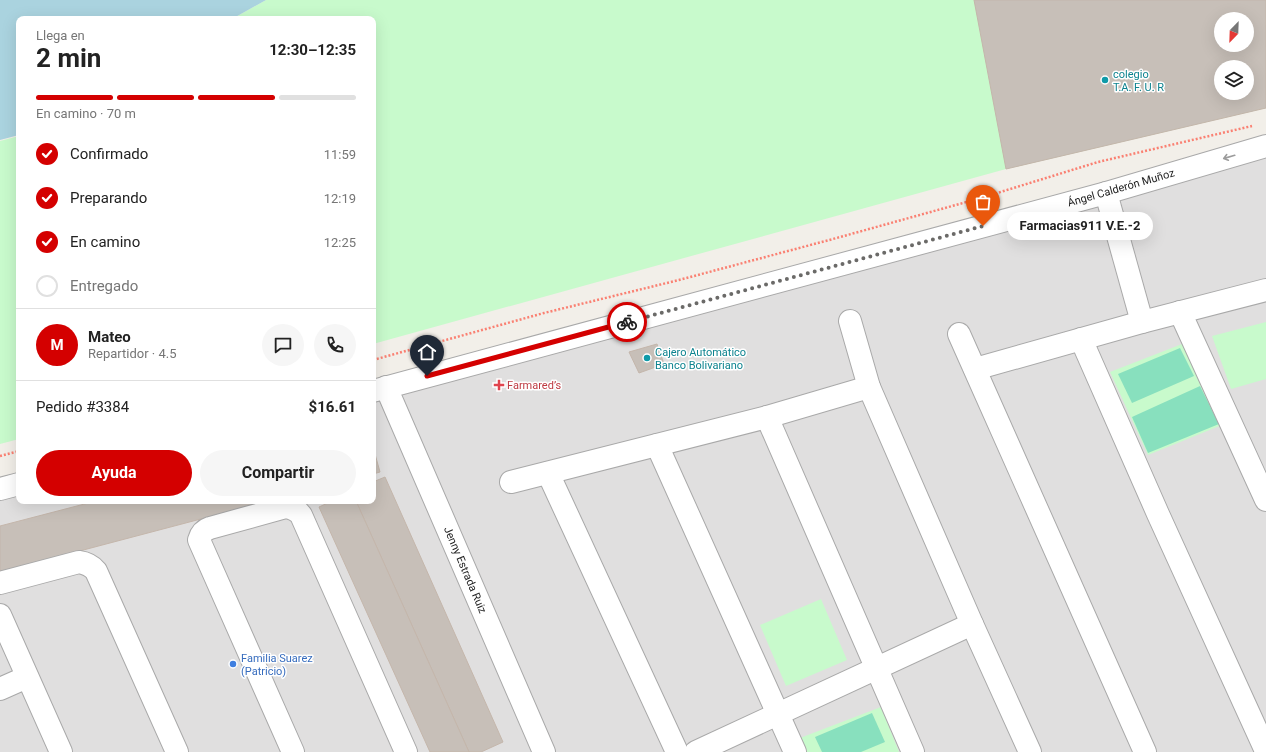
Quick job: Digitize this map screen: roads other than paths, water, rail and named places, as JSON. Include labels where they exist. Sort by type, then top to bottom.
[{"type":"street","name":"Ángel Calderón Muñoz","points":[[380,389],[1106,193],[1266,146]]},
{"type":"street","points":[[1106,193],[1142,322]]},
{"type":"street","points":[[975,369],[1142,322],[1266,290]]},
{"type":"street","points":[[1180,312],[1266,500]]},
{"type":"street","points":[[850,320],[869,387],[972,624],[1030,752]]},
{"type":"street","points":[[959,334],[1145,752]]},
{"type":"street","points":[[1081,339],[1161,521],[1266,751]]},
{"type":"street","points":[[511,482],[767,417],[869,387]]},
{"type":"street","name":"Jenny Estrada Ruiz","points":[[380,389],[544,752]]},
{"type":"street","points":[[767,417],[913,752]]},
{"type":"street","points":[[657,445],[795,752]]},
{"type":"street","points":[[548,473],[677,752]]},
{"type":"street","points":[[0,489],[16,485]]},
{"type":"street","points":[[293,752],[199,540],[200,534],[204,530],[286,507],[298,511],[301,515],[406,752]]},
{"type":"street","points":[[0,583],[79,562],[92,566],[96,571],[178,752]]},
{"type":"street","points":[[0,615],[61,752]]},
{"type":"street","points":[[696,752],[972,624]]},
{"type":"street","points":[[0,689],[28,677]]},
{"type":"water","points":[[0,0],[266,0],[237,16],[16,16],[16,136],[0,140]]},
{"type":"place","name":"colegio T.A. F. U. R","points":[[1105,80]]},
{"type":"place","name":"Farmacias911 V.E.-2","points":[[983,226]]},
{"type":"place","name":"Cajero Automático Banco Bolivariano","points":[[647,358]]},
{"type":"place","name":"Farmared’s","points":[[499,385]]},
{"type":"place","name":"Familia Suarez (Patricio)","points":[[233,664]]}]
